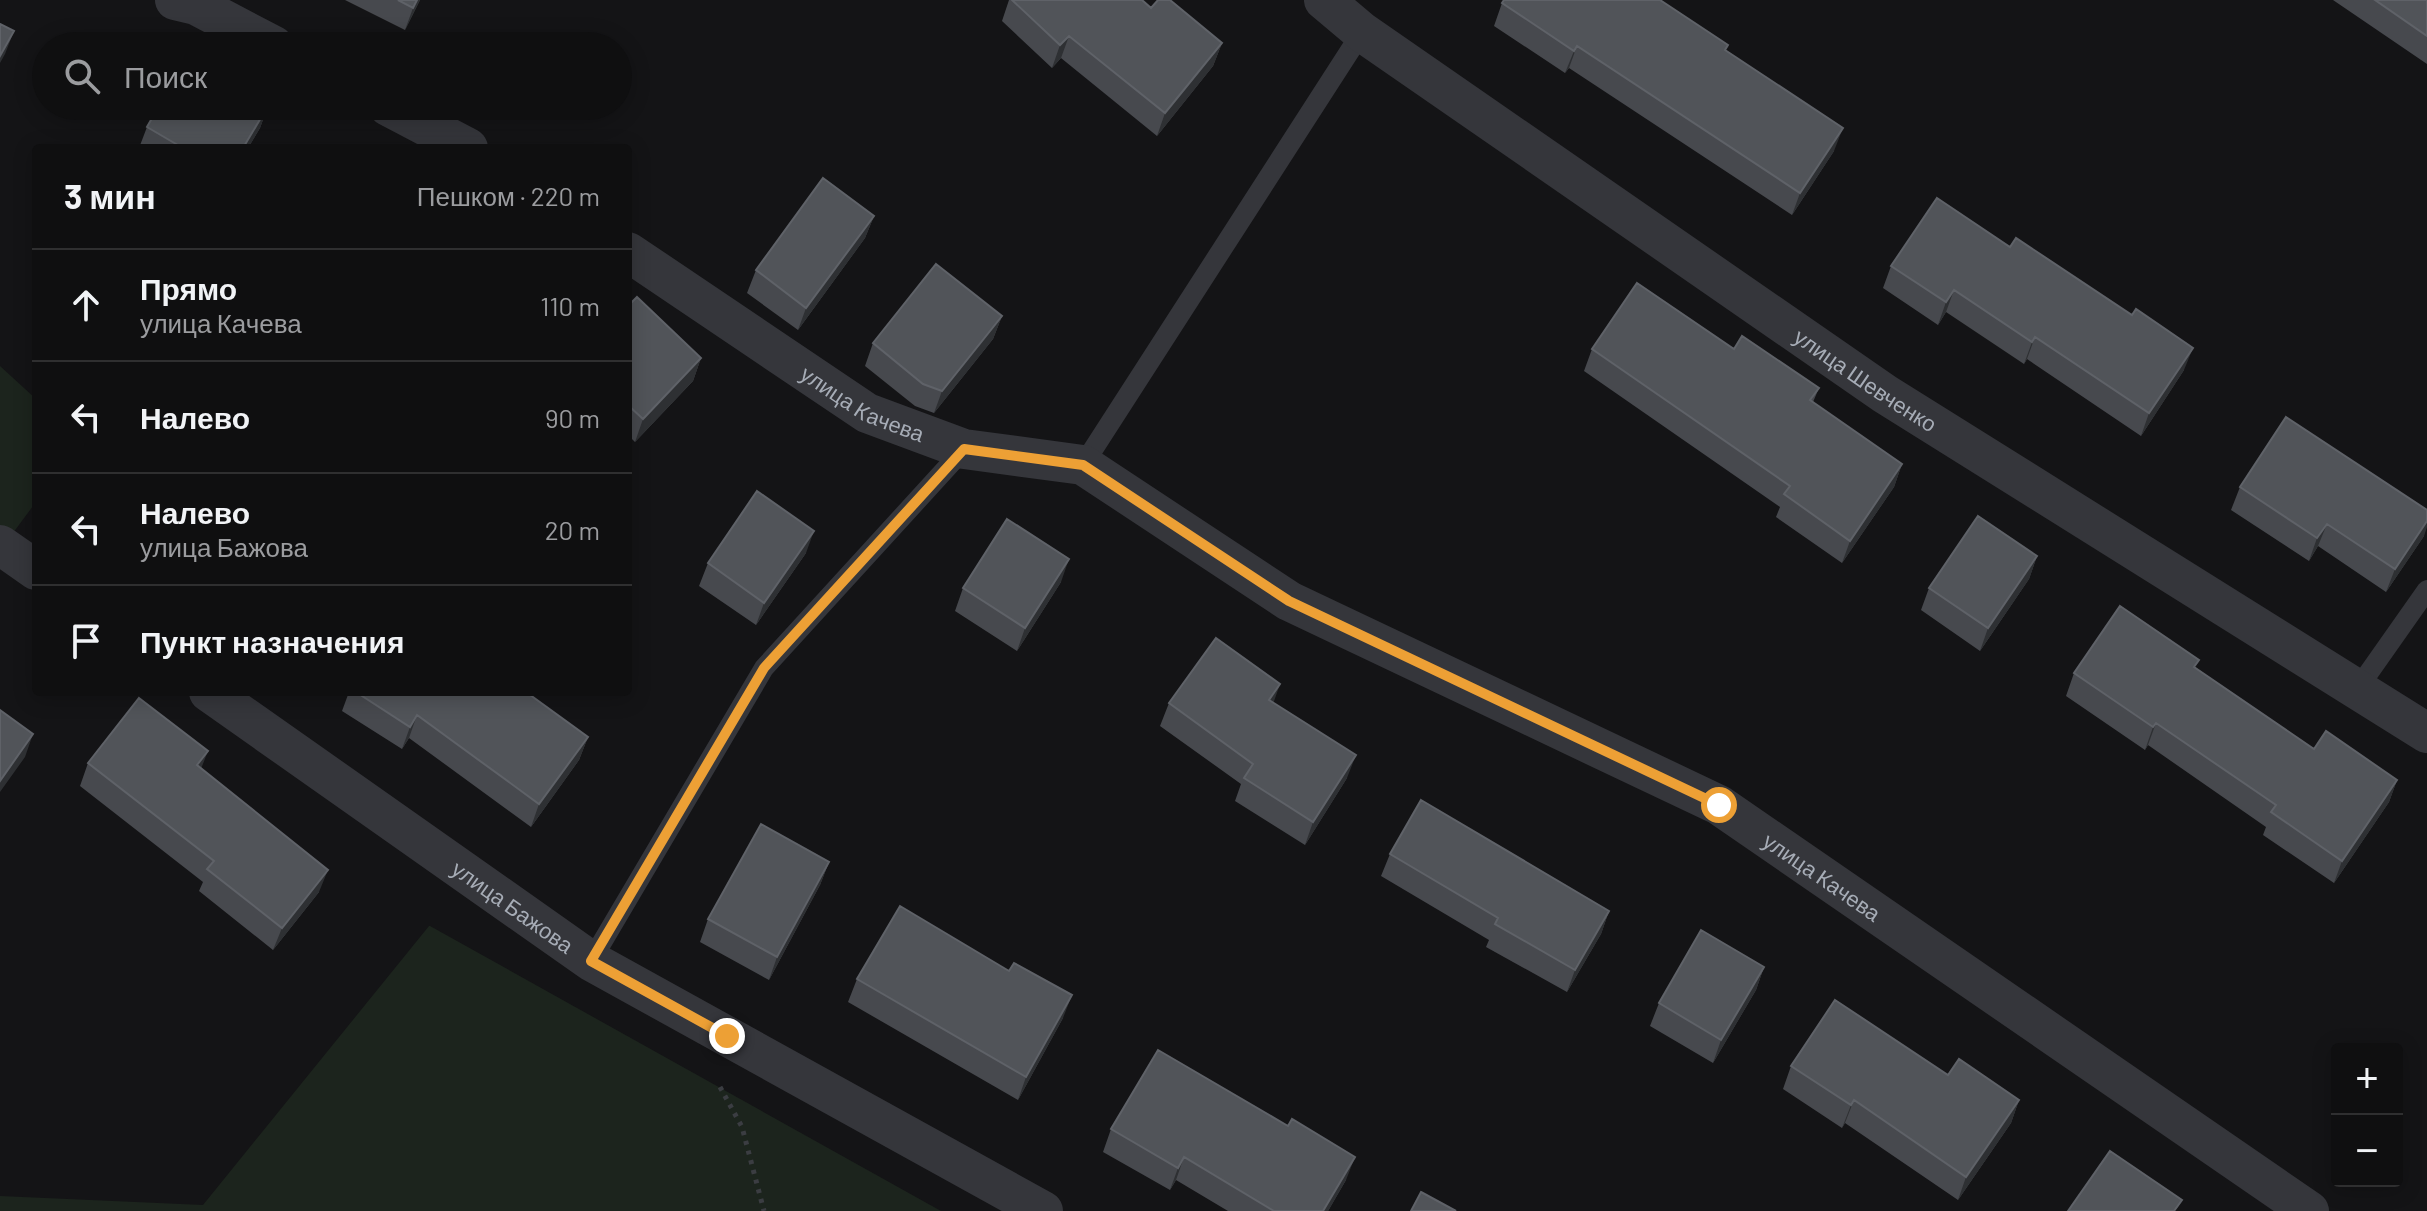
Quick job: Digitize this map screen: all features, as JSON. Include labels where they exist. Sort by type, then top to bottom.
[{"type":"street","points":[[175,0],[196,5],[247,32]]},
{"type":"street","name":"улица Шевченко","points":[[1324,0],[1362,32],[1885,394],[2427,733]]},
{"type":"street","points":[[415,120],[460,144]]},
{"type":"street","name":"улица Качева","points":[[632,255],[867,413],[964,449],[1083,465],[1289,601],[1719,805],[2309,1211]]},
{"type":"street","points":[[0,545],[32,567]]},
{"type":"street","name":"улица Бажова","points":[[215,696],[591,961],[1043,1211]]},
{"type":"lane","points":[[1083,465],[1362,32]]},
{"type":"lane","points":[[591,961],[764,668],[964,449]]},
{"type":"lane","points":[[2358,688],[2427,590]]},
{"type":"path","points":[[713,1075],[742,1127],[764,1211]]},
{"type":"shaded area","points":[[0,366],[32,395],[32,507],[10,537],[0,543]]},
{"type":"shaded area","points":[[429,926],[941,1211],[0,1211],[0,1196],[203,1205]]},
{"type":"building","points":[[398,0],[417,0],[413,8]]},
{"type":"building","points":[[1012,0],[1142,0],[1151,8],[1158,0],[1170,0],[1222,43],[1165,113],[1069,36],[1060,45]]},
{"type":"building","points":[[1504,0],[1660,0],[1728,45],[1725,50],[1843,128],[1800,193],[1577,46],[1574,51],[1502,3]]},
{"type":"building","points":[[2375,0],[2427,0],[2427,36]]},
{"type":"building","points":[[0,24],[14,31],[0,56]]},
{"type":"building","points":[[151,120],[260,120],[245,144],[176,144],[147,127]]},
{"type":"building","points":[[823,178],[874,216],[806,308],[756,270]]},
{"type":"building","points":[[1937,198],[2010,247],[2016,238],[2132,315],[2136,309],[2193,348],[2149,413],[2035,337],[2032,342],[1954,290],[1946,302],[1891,266]]},
{"type":"building","points":[[936,264],[1002,316],[942,391],[923,384],[873,343]]},
{"type":"building","points":[[1637,283],[1734,349],[1742,336],[1819,388],[1810,400],[1902,464],[1850,541],[1784,494],[1790,486],[1592,349]]},
{"type":"building","points":[[637,297],[701,358],[643,419],[632,409],[632,302]]},
{"type":"building","points":[[2286,417],[2427,510],[2427,521],[2395,569],[2327,524],[2317,538],[2240,487]]},
{"type":"building","points":[[757,491],[814,531],[764,603],[708,563]]},
{"type":"building","points":[[1978,516],[2037,556],[1988,628],[1929,588]]},
{"type":"building","points":[[1007,519],[1069,559],[1025,628],[963,588]]},
{"type":"building","points":[[2120,606],[2199,660],[2194,667],[2314,749],[2326,731],[2397,780],[2342,861],[2271,812],[2276,805],[2156,723],[2153,727],[2074,673]]},
{"type":"building","points":[[1216,638],[1280,684],[1269,700],[1356,755],[1313,822],[1244,778],[1253,764],[1169,703]]},
{"type":"building","points":[[362,696],[532,696],[588,737],[539,804],[417,715],[410,727]]},
{"type":"building","points":[[139,698],[208,751],[197,765],[328,870],[282,928],[207,869],[214,861],[88,763]]},
{"type":"building","points":[[0,710],[33,734],[0,781]]},
{"type":"building","points":[[1421,800],[1609,911],[1575,970],[1495,924],[1498,918],[1390,854]]},
{"type":"building","points":[[761,824],[829,862],[777,957],[708,919]]},
{"type":"building","points":[[900,906],[1009,971],[1014,963],[1072,995],[1026,1077],[857,979]]},
{"type":"building","points":[[1701,930],[1764,967],[1721,1040],[1659,1003]]},
{"type":"building","points":[[1835,1000],[1948,1075],[1959,1059],[2019,1100],[1966,1177],[1854,1100],[1851,1105],[1791,1066]]},
{"type":"building","points":[[1158,1050],[1288,1126],[1292,1119],[1355,1157],[1323,1211],[1274,1211],[1184,1157],[1178,1168],[1111,1129]]},
{"type":"building","points":[[2110,1151],[2182,1200],[2174,1211],[2068,1211]]},
{"type":"building","points":[[1421,1192],[1456,1211],[1411,1211]]},
{"type":"route","points":[[727,1036],[591,961],[764,668],[964,449],[1083,465],[1289,601],[1719,805]]}]
